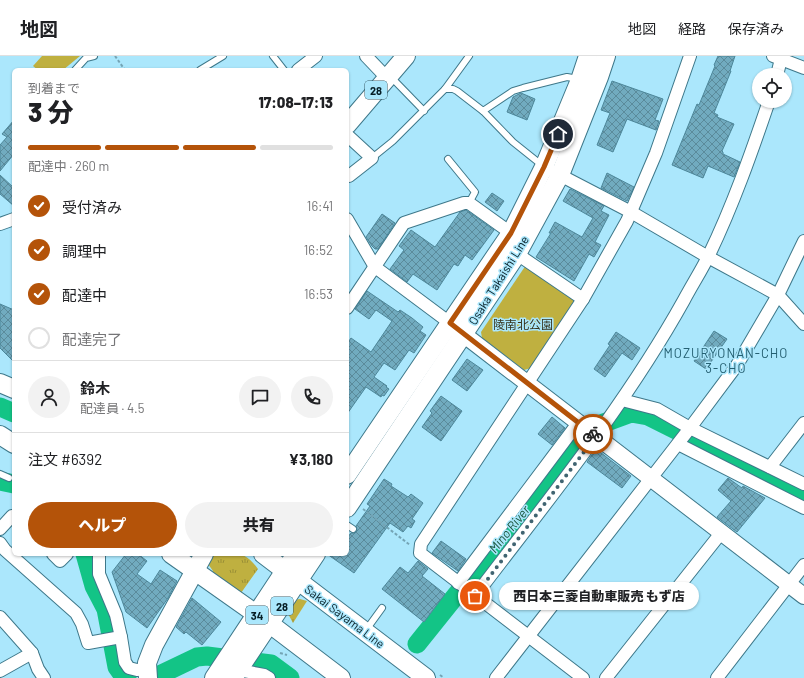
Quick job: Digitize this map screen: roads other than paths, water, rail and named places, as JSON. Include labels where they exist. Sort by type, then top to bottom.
[{"type":"main road","name":"28","points":[[349,123],[406,56]]},
{"type":"main road","name":"Osaka Takaishi Line","points":[[349,472],[552,171],[588,56]]},
{"type":"main road","name":"Osaka Takaishi Line","points":[[353,507],[517,254],[552,171],[599,77],[606,56]]},
{"type":"main road","points":[[0,383],[12,388]]},
{"type":"main road","points":[[0,436],[12,443]]},
{"type":"main road","name":"34","points":[[174,556],[270,624],[341,678]]},
{"type":"main road","points":[[147,673],[147,663],[152,643],[203,556]]},
{"type":"main road","name":"Sakai Sayama Line","points":[[266,556],[426,678]]},
{"type":"main road","name":"28","points":[[231,667],[270,624],[291,575],[296,556]]},
{"type":"main road","name":"28","points":[[231,667],[256,614],[291,575],[314,556]]},
{"type":"street","points":[[301,68],[316,56]]},
{"type":"street","points":[[366,56],[388,76]]},
{"type":"street","points":[[583,678],[420,553],[421,544],[583,299],[631,212],[656,153],[690,56]]},
{"type":"street","points":[[777,58],[804,68]]},
{"type":"street","points":[[473,594],[596,436],[622,400],[664,335],[708,257],[730,208],[767,108]]},
{"type":"street","points":[[349,137],[372,158],[349,175]]},
{"type":"street","points":[[552,171],[631,212],[708,257],[778,295],[804,324]]},
{"type":"street","points":[[349,305],[404,224],[464,203],[469,203],[511,233]]},
{"type":"street","points":[[0,224],[12,220]]},
{"type":"street","points":[[349,222],[375,267],[450,323],[804,596]]},
{"type":"street","points":[[496,678],[678,444],[737,365],[778,295],[804,241]]},
{"type":"street","points":[[517,254],[583,299]]},
{"type":"street","points":[[622,400],[657,410],[690,428],[804,484]]},
{"type":"street","points":[[459,583],[578,423]]},
{"type":"street","points":[[770,467],[804,423]]},
{"type":"street","points":[[678,444],[804,508]]},
{"type":"street","points":[[0,529],[12,516]]},
{"type":"street","points":[[606,678],[721,533]]},
{"type":"street","points":[[0,543],[5,550],[76,613],[82,624],[88,643],[122,637]]},
{"type":"street","points":[[55,556],[60,561],[65,556]]},
{"type":"street","points":[[100,556],[99,574],[116,615],[122,637],[125,662],[129,668],[147,673]]},
{"type":"street","points":[[718,678],[804,565]]},
{"type":"street","points":[[0,617],[32,653],[44,678]]},
{"type":"street","points":[[0,671],[32,653]]},
{"type":"street","points":[[231,667],[264,675],[269,678]]},
{"type":"lane","points":[[77,68],[86,58],[94,56]]},
{"type":"lane","points":[[203,68],[224,56]]},
{"type":"lane","points":[[273,56],[282,68]]},
{"type":"lane","points":[[372,158],[393,141],[445,89],[469,56]]},
{"type":"lane","points":[[388,76],[424,111]]},
{"type":"lane","points":[[483,111],[513,91],[567,77],[580,80]]},
{"type":"lane","points":[[445,89],[453,89],[457,91],[483,111],[513,142],[552,171]]},
{"type":"lane","points":[[448,159],[475,192],[469,203]]},
{"type":"lane","points":[[0,474],[9,478]]},
{"type":"lane","points":[[349,526],[353,529]]},
{"type":"lane","points":[[365,631],[382,608]]},
{"type":"waterway","points":[[0,407],[12,412]]},
{"type":"waterway","name":"Mino River","points":[[417,644],[579,442],[601,424],[631,413],[648,416],[804,494]]},
{"type":"waterway","points":[[0,481],[12,484]]},
{"type":"waterway","points":[[86,556],[94,586],[106,609],[117,667],[127,678]]},
{"type":"waterway","points":[[153,678],[197,657],[207,656],[271,664],[290,678]]},
{"type":"place","name":"西日本三菱自動車販売 もず店","points":[[475,596]]},
{"type":"district","name":"MOZURYONAN-CHO 3-CHO","points":[[726,360]]},
{"type":"park label","name":"陵南北公園","points":[[523,324]]}]
